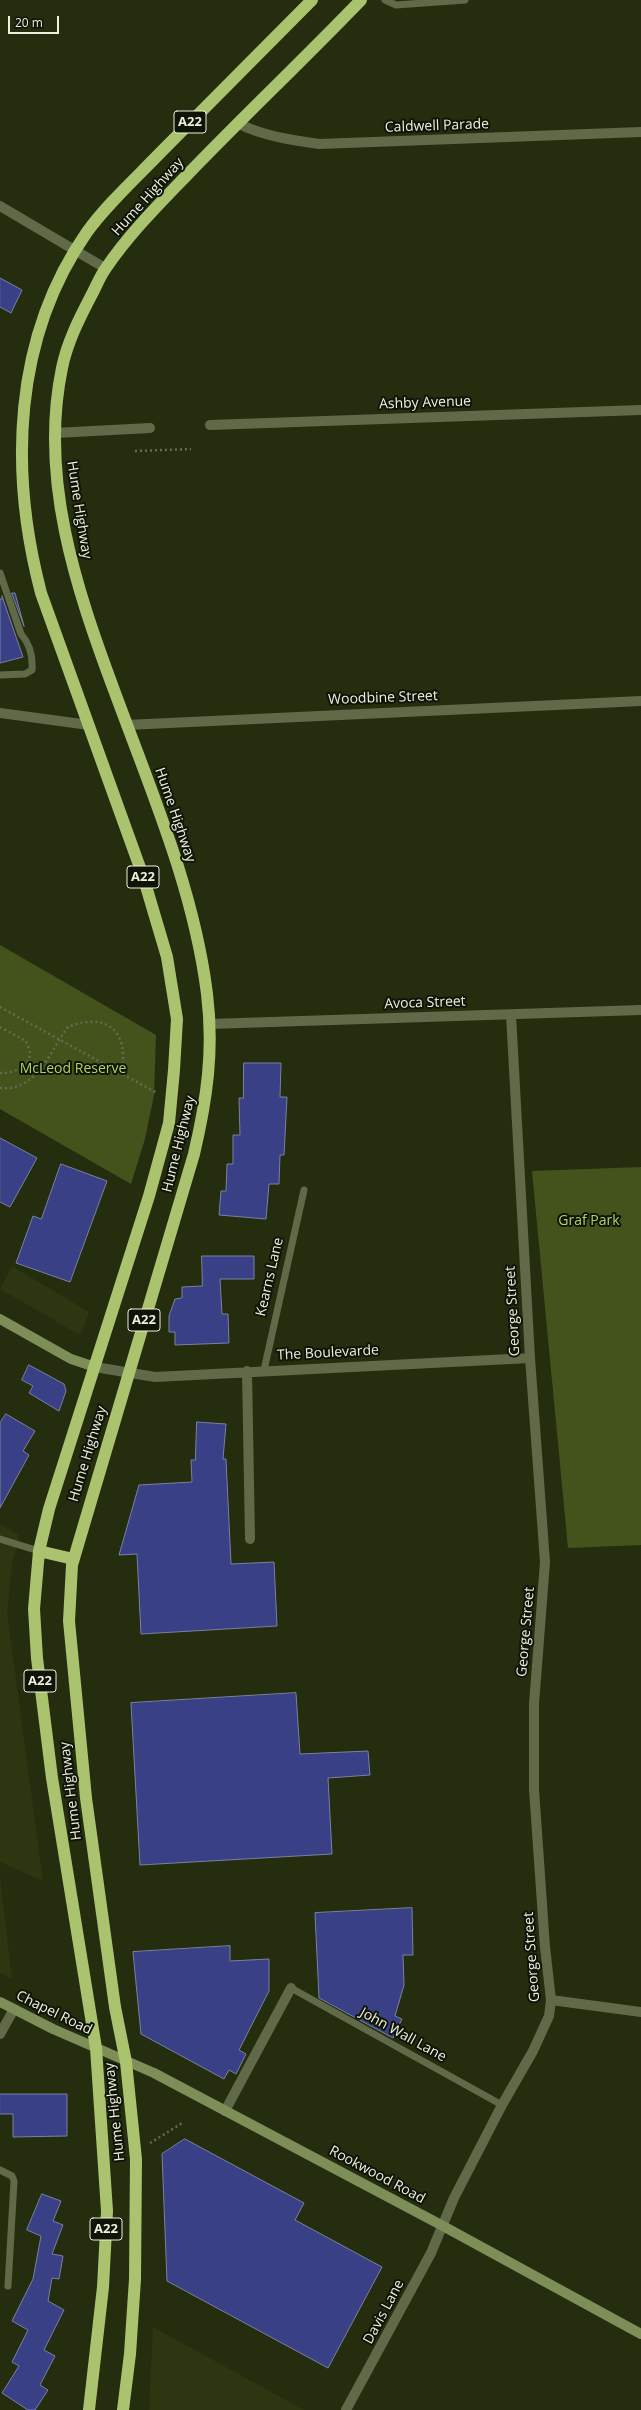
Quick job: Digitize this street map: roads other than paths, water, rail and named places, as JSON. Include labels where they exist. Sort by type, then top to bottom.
[{"type":"highway","name":"Hume Highway","points":[[89,2410],[103,2287],[107,2211],[96,2048],[43,1717],[34,1609],[39,1552],[49,1509],[149,1196],[168,1123],[174,1070],[177,1019],[167,957],[155,916],[89,725],[41,593],[35,569],[25,498],[22,441],[23,398],[37,337],[53,296],[76,250],[88,231],[138,175],[312,0]]},
{"type":"highway","name":"Hume Highway","points":[[123,2410],[130,2354],[137,2216],[136,2159],[126,2062],[115,2008],[81,1752],[69,1621],[73,1559],[194,1154],[205,1107],[210,1069],[209,1024],[208,995],[202,962],[173,851],[126,725],[76,581],[63,521],[55,456],[55,433],[62,366],[79,318],[105,268],[148,216],[237,123],[290,73],[361,0]]},
{"type":"highway","points":[[39,1552],[73,1559]]},
{"type":"main road","points":[[0,1318],[71,1359],[95,1367]]},
{"type":"main road","name":"Chapel Road","points":[[0,2002],[96,2048]]},
{"type":"main road","name":"Rookwood Road","points":[[96,2048],[154,2073],[641,2334]]},
{"type":"street","name":"Caldwell Parade","points":[[237,123],[251,130],[288,140],[319,144],[641,132]]},
{"type":"street","points":[[0,206],[105,268]]},
{"type":"street","name":"Ashby Avenue","points":[[210,425],[641,410]]},
{"type":"street","points":[[55,433],[150,428]]},
{"type":"street","name":"Woodbine Street","points":[[126,725],[641,701]]},
{"type":"street","points":[[0,713],[89,725]]},
{"type":"street","name":"Avoca Street","points":[[209,1024],[641,1010]]},
{"type":"street","name":"George Street","points":[[442,2226],[502,2105],[544,2030],[551,2000],[545,1947],[534,1789],[534,1704],[545,1562],[530,1358],[511,1014]]},
{"type":"street","name":"The Boulevarde","points":[[95,1367],[128,1374],[155,1377],[264,1370],[530,1358]]},
{"type":"street","points":[[247,1371],[250,1539]]},
{"type":"street","points":[[225,2111],[291,1988]]},
{"type":"street","points":[[551,2000],[641,2012]]},
{"type":"street","points":[[0,2034],[14,2009]]},
{"type":"street","name":"Davis Lane","points":[[346,2410],[431,2253],[442,2226]]},
{"type":"lane","points":[[385,0],[396,5],[465,0]]},
{"type":"lane","points":[[0,573],[2,584],[21,634],[28,642],[33,660],[32,670],[25,674],[0,675]]},
{"type":"lane","name":"Kearns Lane","points":[[264,1370],[304,1190]]},
{"type":"lane","points":[[0,1539],[39,1552]]},
{"type":"lane","name":"John Wall Lane","points":[[291,1988],[502,2105]]},
{"type":"lane","points":[[0,2170],[12,2176],[14,2181],[8,2286]]},
{"type":"park label","name":"McLeod Reserve","points":[[73,1069]]},
{"type":"park label","name":"Graf Park","points":[[589,1221]]}]
